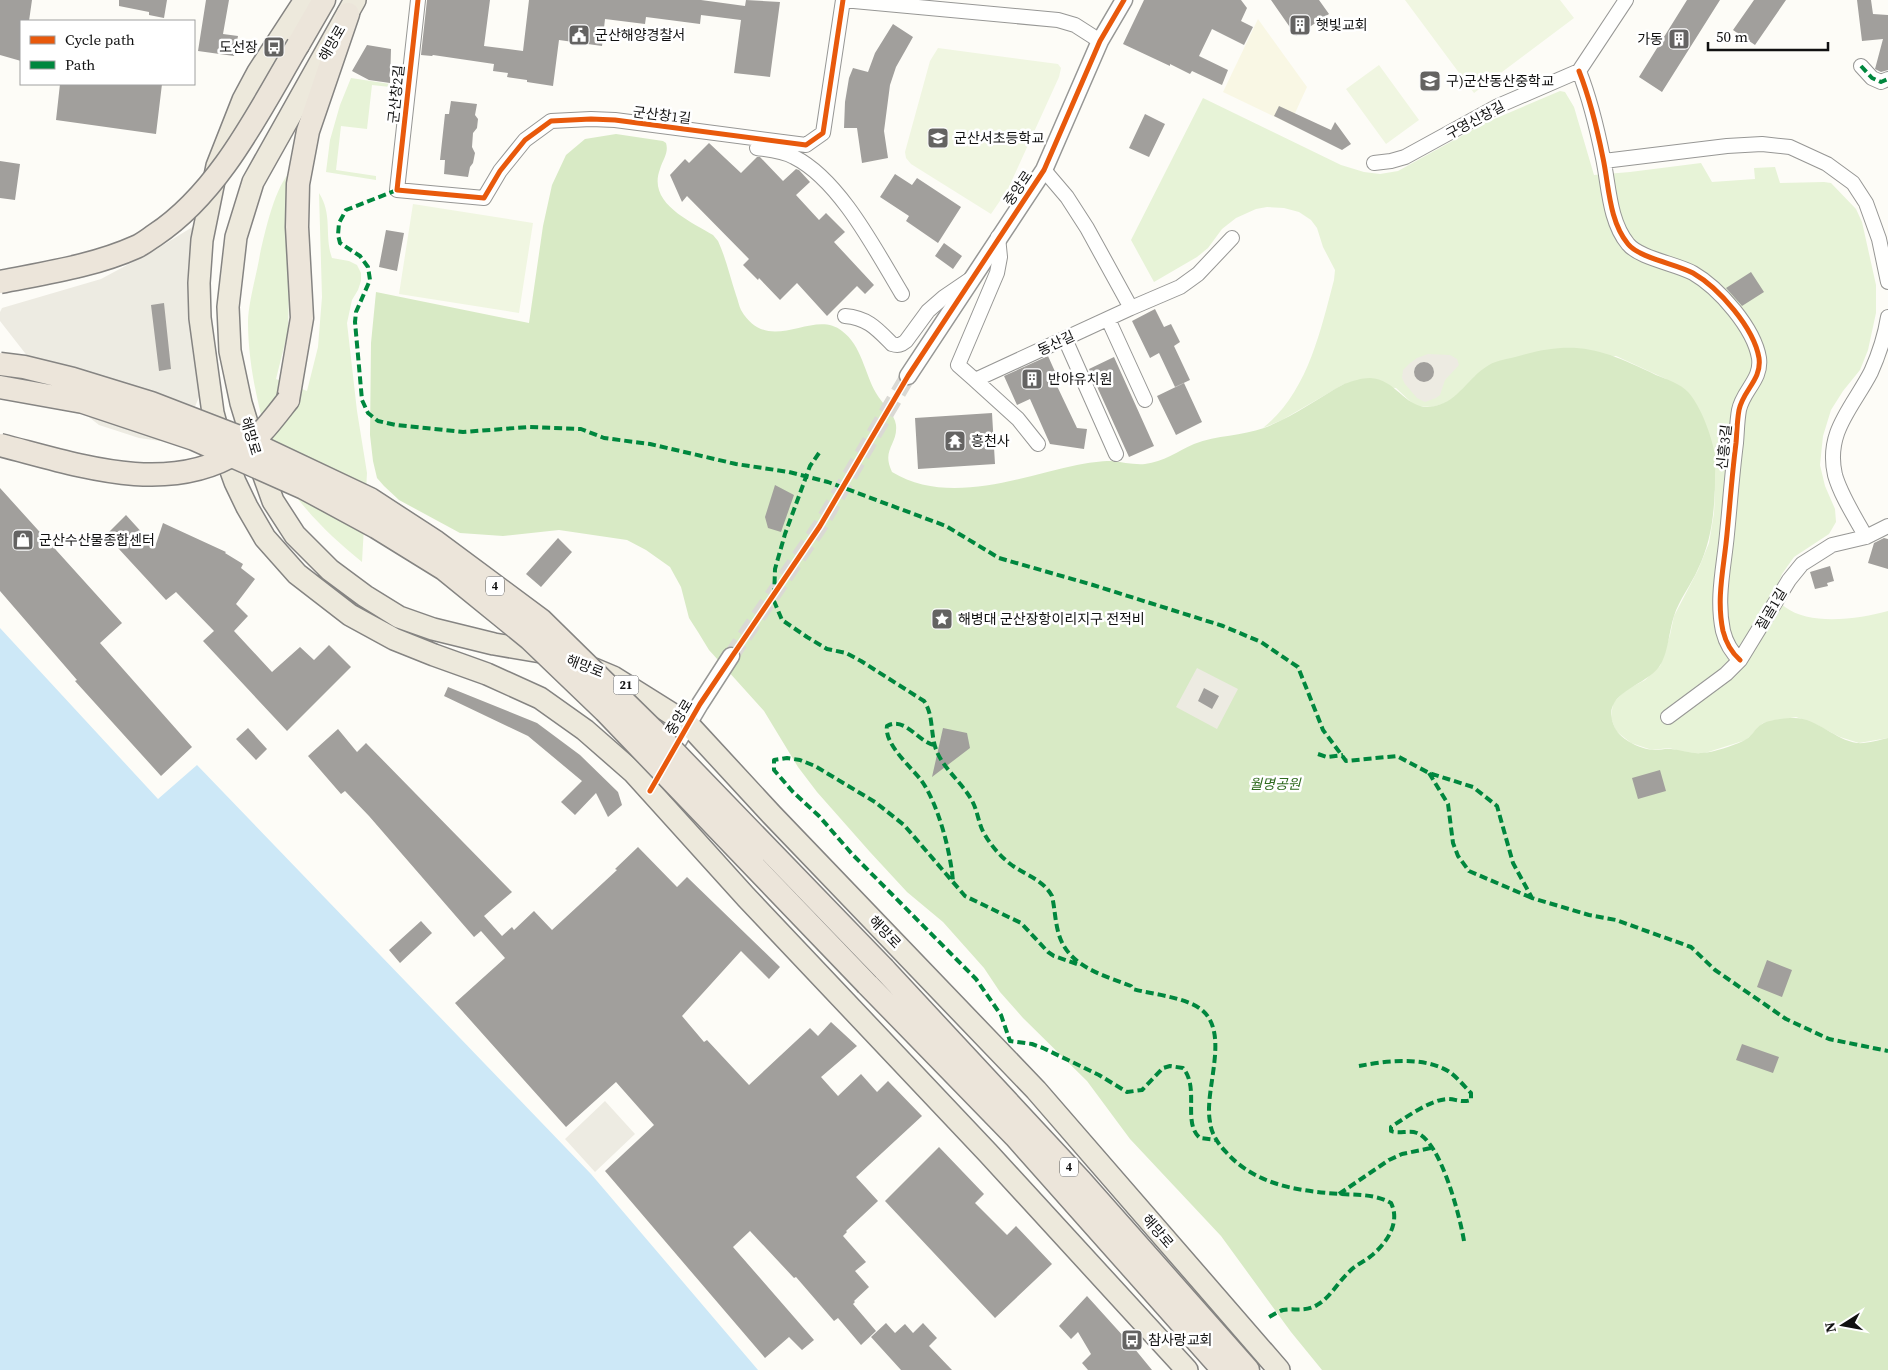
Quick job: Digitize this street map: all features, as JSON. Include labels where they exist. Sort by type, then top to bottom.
[{"type":"highway","points":[[0,282],[68,268],[107,257],[137,247],[169,226],[190,207],[223,167],[324,0]]},
{"type":"highway","points":[[0,445],[68,462],[130,474],[162,475],[183,472],[220,462],[239,451],[258,436],[288,400],[302,318],[297,227],[298,184],[308,131],[352,7]]},
{"type":"highway","name":"4","points":[[0,364],[24,367],[73,379],[151,403],[239,437],[370,499],[436,542],[541,620],[659,736],[884,970],[1081,1181],[1248,1370]]},
{"type":"highway","name":"4","points":[[0,388],[83,402],[194,439],[304,488],[376,527],[444,569],[530,640],[605,711],[1015,1136],[1223,1370]]},
{"type":"main road","points":[[305,0],[258,72],[243,100],[217,166],[202,240],[199,283],[200,318],[213,413],[235,482],[265,538],[297,574],[343,609],[394,639],[487,674],[540,698],[586,730],[633,772],[1188,1370]]},
{"type":"main road","name":"해망로","points":[[352,7],[253,182],[236,236],[228,307],[230,351],[241,403],[273,501],[295,535],[330,570],[364,596],[399,617],[433,629],[494,644],[555,655],[613,677],[688,724],[772,815],[1036,1090],[1279,1370]]},
{"type":"main road","points":[[713,860],[696,831],[694,814],[701,798],[715,792],[772,815]]},
{"type":"street","name":"군산창2길","points":[[397,190],[418,0]]},
{"type":"street","name":"군산창1길","points":[[397,190],[484,198],[500,171],[525,140],[551,121],[615,120],[806,145],[823,133],[843,0]]},
{"type":"street","points":[[843,0],[1058,20],[1075,25],[1100,41]]},
{"type":"street","name":"중앙로","points":[[908,376],[1044,170],[1100,41],[1124,0]]},
{"type":"street","points":[[1579,71],[1626,0]]},
{"type":"street","points":[[1861,66],[1872,78],[1881,82],[1888,79]]},
{"type":"street","name":"신흥3길","points":[[1579,71],[1590,100],[1614,215],[1629,246],[1640,253],[1693,273],[1714,290],[1728,303],[1743,323],[1753,339],[1759,358],[1758,372],[1739,408],[1720,588],[1721,619],[1726,642],[1733,654],[1740,660]]},
{"type":"street","name":"구영신창길","points":[[1374,162],[1391,161],[1405,157],[1498,106],[1579,71]]},
{"type":"street","points":[[668,127],[677,134],[688,138],[773,150],[794,157],[811,168],[838,195],[857,221],[902,294]]},
{"type":"street","points":[[1604,161],[1727,146],[1762,144],[1790,147],[1828,164],[1853,183],[1866,203],[1880,239],[1888,282]]},
{"type":"street","points":[[1044,170],[1067,196],[1088,228],[1132,308]]},
{"type":"street","points":[[998,237],[1000,257],[998,273],[958,365],[1018,419],[1038,444]]},
{"type":"street","name":"동산길","points":[[975,380],[1180,287],[1198,274],[1232,238]]},
{"type":"street","points":[[845,316],[855,317],[868,322],[892,344],[897,346],[906,341],[928,311],[944,297],[972,278]]},
{"type":"street","points":[[1866,537],[1845,498],[1836,476],[1833,458],[1834,442],[1848,409],[1870,374],[1878,356],[1888,317]]},
{"type":"street","points":[[1108,319],[1144,400]]},
{"type":"street","points":[[1065,339],[1116,454]]},
{"type":"street","name":"절골1길","points":[[1668,716],[1726,674],[1740,660],[1789,580],[1802,564],[1832,545],[1866,537],[1888,526]]},
{"type":"street","name":"중앙로","points":[[650,791],[688,724],[731,656]]},
{"type":"shaded area","points":[[1258,19],[1307,87],[1290,124],[1223,92]]},
{"type":"shaded area","points":[[199,223],[201,377],[199,397],[194,409],[174,436],[160,441],[139,438],[99,425],[53,389],[0,321],[0,312],[2,308],[101,279],[155,250]]},
{"type":"shaded area","points":[[1428,354],[1450,355],[1457,359],[1459,365],[1445,380],[1440,395],[1425,402],[1417,398],[1402,378],[1403,370],[1409,364],[1417,358]]},
{"type":"shaded area","points":[[1197,668],[1238,689],[1217,729],[1176,707]]},
{"type":"shaded area","points":[[605,1101],[635,1134],[595,1172],[565,1139]]},
{"type":"green space","points":[[1405,0],[1560,0],[1574,18],[1474,93]]},
{"type":"green space","points":[[938,48],[1058,64],[1061,68],[1059,77],[1008,189],[991,214],[911,164],[906,158],[905,152],[930,61]]},
{"type":"green space","points":[[1379,65],[1419,120],[1386,144],[1346,89]]},
{"type":"green space","points":[[351,78],[390,84],[390,87],[372,85],[367,129],[341,126],[336,170],[376,176],[376,180],[326,172],[330,140],[340,105]]},
{"type":"green space","points":[[1560,91],[1565,92],[1574,107],[1594,175],[1701,163],[1712,182],[1755,179],[1754,168],[1775,167],[1780,183],[1831,183],[1856,209],[1862,222],[1876,285],[1876,313],[1868,350],[1860,370],[1831,410],[1823,436],[1820,465],[1825,486],[1835,509],[1836,522],[1829,534],[1794,557],[1782,574],[1775,591],[1785,607],[1795,613],[1808,617],[1821,619],[1849,618],[1888,611],[1888,738],[1859,743],[1840,737],[1796,717],[1763,723],[1746,740],[1705,753],[1687,753],[1669,748],[1652,750],[1631,743],[1616,731],[1611,718],[1613,703],[1626,690],[1645,680],[1660,666],[1674,616],[1698,570],[1709,543],[1714,513],[1715,492],[1666,379],[1616,356],[1475,376],[1458,395],[1446,403],[1432,407],[1415,406],[1396,388],[1344,384],[1282,420],[1263,428],[1291,398],[1301,380],[1317,341],[1329,300],[1335,270],[1323,247],[1317,228],[1311,220],[1299,212],[1284,208],[1267,207],[1256,209],[1236,218],[1222,229],[1208,248],[1197,257],[1154,282],[1131,240],[1203,98],[1341,165],[1364,172],[1380,174],[1398,171],[1485,123]]},
{"type":"green space","name":"월명공원","points":[[616,134],[666,143],[666,153],[658,181],[660,192],[673,210],[713,235],[718,241],[740,308],[752,324],[765,330],[778,331],[818,324],[830,325],[849,337],[858,352],[876,393],[895,421],[895,438],[888,458],[892,472],[914,482],[937,487],[960,488],[984,486],[1094,462],[1152,463],[1203,441],[1247,433],[1275,424],[1344,384],[1363,379],[1380,380],[1417,405],[1425,407],[1435,406],[1451,399],[1492,363],[1558,348],[1590,350],[1621,359],[1673,382],[1688,392],[1705,422],[1715,455],[1714,500],[1710,536],[1698,569],[1676,610],[1662,662],[1652,674],[1617,699],[1612,707],[1611,716],[1615,728],[1622,736],[1638,746],[1650,750],[1669,749],[1698,753],[1712,751],[1746,740],[1765,723],[1777,719],[1790,718],[1810,721],[1841,738],[1857,743],[1888,738],[1888,1370],[1322,1370],[1291,1332],[1221,1236],[1130,1139],[1087,1081],[1023,1018],[1000,992],[984,968],[943,922],[907,892],[817,792],[798,767],[764,711],[709,650],[689,618],[681,587],[670,567],[646,550],[627,540],[559,530],[503,536],[460,533],[399,500],[384,486],[377,478],[370,435],[371,343],[376,292],[529,323],[543,226],[552,185],[566,155],[585,139]]},
{"type":"green space","points":[[292,170],[288,331],[276,379],[307,391],[318,347],[322,297],[319,193],[326,209],[332,258],[349,261],[357,265],[361,273],[361,281],[352,300],[347,323],[357,411],[367,473],[362,562],[317,521],[297,498],[280,473],[269,444],[253,374],[248,322],[251,298],[272,209],[281,186]]},
{"type":"green space","points":[[413,204],[533,223],[519,313],[399,294]]},
{"type":"water","points":[[0,628],[158,799],[197,765],[591,1174],[758,1370],[0,1370]]},
{"type":"building","points":[[0,0],[32,0],[29,20],[20,20],[20,61],[0,55]]},
{"type":"building","points":[[119,0],[167,0],[164,18],[149,15],[149,12],[119,6]]},
{"type":"building","points":[[206,0],[229,0],[223,34],[238,36],[234,56],[198,51]]},
{"type":"building","points":[[427,0],[490,0],[484,46],[523,51],[529,0],[701,0],[745,6],[746,0],[780,2],[770,77],[734,73],[741,20],[701,15],[700,24],[646,17],[645,24],[605,19],[602,46],[559,40],[553,86],[507,77],[508,73],[493,71],[494,64],[421,55]]},
{"type":"building","points":[[1144,0],[1241,0],[1247,8],[1241,21],[1253,27],[1244,45],[1212,29],[1199,56],[1228,70],[1222,85],[1192,71],[1190,74],[1170,64],[1170,66],[1123,44]]},
{"type":"building","name":"햇빛교회","points":[[1271,0],[1319,0],[1329,14],[1296,36]]},
{"type":"building","name":"가동","points":[[1687,0],[1720,0],[1662,92],[1639,77]]},
{"type":"building","points":[[1754,0],[1786,0],[1755,45],[1733,30]]},
{"type":"building","points":[[1857,0],[1871,0],[1873,14],[1888,15],[1888,70],[1881,72],[1875,69],[1883,39],[1862,41]]},
{"type":"building","points":[[893,24],[913,37],[896,67],[890,85],[884,131],[888,158],[862,163],[857,128],[844,128],[845,102],[849,78],[853,68],[868,72],[875,53]]},
{"type":"building","points":[[367,45],[391,49],[390,83],[369,80],[352,71]]},
{"type":"building","points":[[60,85],[162,85],[156,134],[56,120]]},
{"type":"building","points":[[451,101],[477,104],[475,115],[478,119],[477,128],[473,133],[472,147],[475,153],[468,177],[444,174],[445,160],[440,160],[445,114],[449,114]]},
{"type":"building","points":[[1279,106],[1331,130],[1335,122],[1351,144],[1342,150],[1274,116]]},
{"type":"building","points":[[1145,114],[1165,124],[1149,157],[1129,148]]},
{"type":"building","points":[[709,143],[741,173],[757,157],[760,157],[783,181],[796,169],[799,170],[810,182],[796,195],[819,220],[826,213],[845,232],[834,242],[874,285],[865,294],[857,286],[827,316],[797,283],[780,300],[759,278],[758,280],[743,265],[749,259],[687,196],[682,202],[670,175],[685,159],[689,163]]},
{"type":"building","points":[[0,161],[20,164],[15,200],[0,198]]},
{"type":"building","points":[[895,174],[912,185],[917,178],[961,207],[938,243],[906,221],[909,216],[880,197]]},
{"type":"building","points":[[386,230],[404,233],[397,271],[379,267]]},
{"type":"building","points":[[944,243],[962,256],[953,269],[935,256]]},
{"type":"building","points":[[1751,272],[1764,292],[1742,306],[1726,288]]},
{"type":"building","points":[[164,303],[171,369],[159,371],[151,305]]},
{"type":"building","points":[[1155,309],[1164,327],[1171,324],[1180,342],[1174,346],[1190,380],[1175,387],[1159,353],[1150,358],[1132,321]]},
{"type":"building","points":[[1048,356],[1061,385],[1057,386],[1077,428],[1087,429],[1084,449],[1050,444],[1030,399],[1017,405],[1004,376]]},
{"type":"building","points":[[1114,357],[1154,446],[1129,457],[1089,369]]},
{"type":"building","points":[[1424,362],[1431,365],[1434,372],[1431,379],[1424,382],[1417,379],[1414,372],[1417,365]]},
{"type":"building","points":[[1184,383],[1202,422],[1176,435],[1157,396]]},
{"type":"building","name":"흥천사","points":[[992,413],[995,464],[918,469],[915,418]]},
{"type":"building","points":[[775,485],[794,495],[781,532],[768,528],[765,517]]},
{"type":"building","name":"군산수산물종합센터","points":[[0,488],[122,623],[100,643],[192,747],[161,776],[75,681],[77,680],[0,591]]},
{"type":"building","points":[[126,515],[155,547],[163,523],[226,552],[243,564],[241,568],[255,579],[236,604],[248,616],[234,631],[272,672],[300,647],[314,660],[329,645],[351,667],[287,731],[203,641],[214,631],[176,592],[166,600],[106,535]]},
{"type":"building","points":[[558,538],[572,552],[541,587],[526,574]]},
{"type":"building","points":[[1884,538],[1888,539],[1888,569],[1868,563],[1874,543]]},
{"type":"building","points":[[1830,566],[1834,581],[1827,583],[1828,586],[1815,589],[1810,572]]},
{"type":"building","points":[[448,687],[537,723],[580,755],[618,792],[622,805],[608,817],[596,793],[575,815],[561,802],[582,781],[528,736],[444,696]]},
{"type":"building","points":[[1204,688],[1219,696],[1212,709],[1198,701]]},
{"type":"building","points":[[248,728],[267,749],[256,760],[236,739]]},
{"type":"building","points":[[943,728],[967,733],[970,748],[932,777]]},
{"type":"building","points":[[338,729],[357,752],[366,743],[512,892],[484,916],[502,936],[512,927],[514,930],[534,911],[552,930],[617,870],[615,869],[638,847],[677,887],[687,877],[780,967],[769,979],[741,951],[682,1016],[704,1042],[707,1040],[749,1085],[810,1028],[818,1036],[831,1022],[857,1046],[821,1077],[838,1096],[861,1074],[877,1092],[888,1081],[922,1116],[856,1177],[878,1201],[843,1236],[866,1262],[855,1271],[869,1287],[853,1304],[876,1331],[861,1345],[838,1318],[834,1321],[796,1277],[794,1278],[750,1231],[733,1247],[814,1340],[802,1350],[789,1337],[765,1358],[605,1171],[654,1125],[616,1082],[566,1127],[455,1003],[505,958],[481,931],[474,937],[369,816],[345,791],[341,794],[308,756]]},
{"type":"building","points":[[1660,770],[1666,791],[1638,799],[1632,778]]},
{"type":"building","points":[[421,921],[432,933],[400,963],[389,950]]},
{"type":"building","points":[[1767,960],[1792,970],[1782,997],[1757,987]]},
{"type":"building","points":[[1742,1044],[1779,1057],[1773,1073],[1736,1060]]},
{"type":"building","points":[[939,1147],[984,1194],[975,1203],[1007,1235],[1016,1226],[1052,1264],[995,1318],[885,1201]]},
{"type":"building","points":[[1087,1296],[1152,1370],[1088,1370],[1082,1363],[1091,1354],[1078,1332],[1071,1339],[1059,1326]]},
{"type":"building","points":[[886,1323],[895,1333],[905,1324],[913,1333],[923,1323],[937,1338],[929,1346],[952,1370],[901,1370],[871,1337]]},
{"type":"tunnel","points":[[731,656],[820,526],[908,376]]},
{"type":"marked path","points":[[1861,66],[1872,78],[1881,82],[1888,79]]},
{"type":"marked path","points":[[397,190],[346,210],[339,223],[338,235],[340,243],[360,256],[368,267],[370,280],[356,312],[355,322],[362,400],[368,413],[378,421],[396,425],[463,432],[529,427],[581,429],[604,438],[650,444],[736,464],[789,472],[828,482],[946,526],[999,558],[1223,626],[1261,642],[1298,667],[1323,730],[1346,761],[1397,756],[1429,773],[1473,787],[1497,806],[1513,863],[1532,898],[1589,915],[1616,920],[1691,947],[1715,970],[1786,1019],[1829,1039],[1888,1051]]},
{"type":"marked path","points":[[819,453],[810,466],[785,534],[775,569],[774,601],[782,620],[827,649],[846,653],[861,661],[924,701],[929,713],[935,746],[940,759],[971,799],[983,831],[994,848],[1013,866],[1040,882],[1052,896],[1059,935],[1071,955],[1088,968],[1131,986],[1133,989],[1185,1001],[1205,1013],[1212,1026],[1215,1040],[1209,1108],[1211,1126],[1213,1134],[1226,1152],[1250,1172],[1278,1184],[1324,1193],[1373,1196],[1391,1203],[1394,1218],[1387,1239],[1371,1256],[1351,1270],[1322,1302],[1304,1309],[1283,1310],[1266,1319]]},
{"type":"marked path","points":[[934,745],[900,724],[887,726],[887,733],[894,748],[921,780],[933,802],[943,829],[950,857],[953,882]]},
{"type":"marked path","points":[[1318,754],[1327,757],[1343,755]]},
{"type":"marked path","points":[[1077,964],[1048,952],[1021,923],[965,896],[904,825],[875,802],[815,766],[800,760],[787,758],[774,760],[774,770],[793,792],[819,816],[852,854],[976,979],[1001,1015],[1010,1041],[1032,1044],[1043,1048],[1099,1075],[1127,1092],[1142,1090],[1163,1068],[1170,1066],[1183,1068],[1188,1076],[1190,1085],[1191,1115],[1195,1132],[1200,1138],[1216,1140]]},
{"type":"marked path","points":[[1429,773],[1448,804],[1453,843],[1458,856],[1469,871],[1532,898]]},
{"type":"marked path","points":[[1359,1066],[1392,1061],[1427,1063],[1448,1071],[1471,1093],[1471,1100],[1440,1100],[1418,1110],[1391,1127],[1391,1131],[1394,1132],[1417,1133],[1426,1139],[1434,1150],[1454,1199],[1464,1241]]},
{"type":"marked path","points":[[1339,1194],[1389,1160],[1402,1154],[1431,1148]]},
{"type":"cycle path","points":[[418,0],[397,190],[484,198],[500,171],[525,140],[551,121],[615,120],[806,145],[823,133],[843,0]]},
{"type":"cycle path","points":[[650,791],[700,704],[820,526],[908,376],[1044,170],[1100,41],[1124,0]]},
{"type":"cycle path","points":[[1579,71],[1596,125],[1613,214],[1622,235],[1633,249],[1693,273],[1714,288],[1743,322],[1756,346],[1759,358],[1758,373],[1739,410],[1720,595],[1724,635],[1731,650],[1740,660]]},
{"type":"place","name":"햇빛교회","points":[[1300,25]]},
{"type":"place","name":"군산해양경찰서","points":[[579,35]]},
{"type":"place","name":"가동","points":[[1679,39]]},
{"type":"place","name":"도선장","points":[[274,47]]},
{"type":"place","name":"구)군산동산중학교","points":[[1430,81]]},
{"type":"place","name":"군산서초등학교","points":[[938,138]]},
{"type":"place","name":"반야유치원","points":[[1032,379]]},
{"type":"place","name":"흥천사","points":[[955,441]]},
{"type":"place","name":"군산수산물종합센터","points":[[23,540]]},
{"type":"place","name":"해병대 군산장항이리지구 전적비","points":[[942,619]]},
{"type":"place","name":"참사랑교회","points":[[1132,1340]]}]
